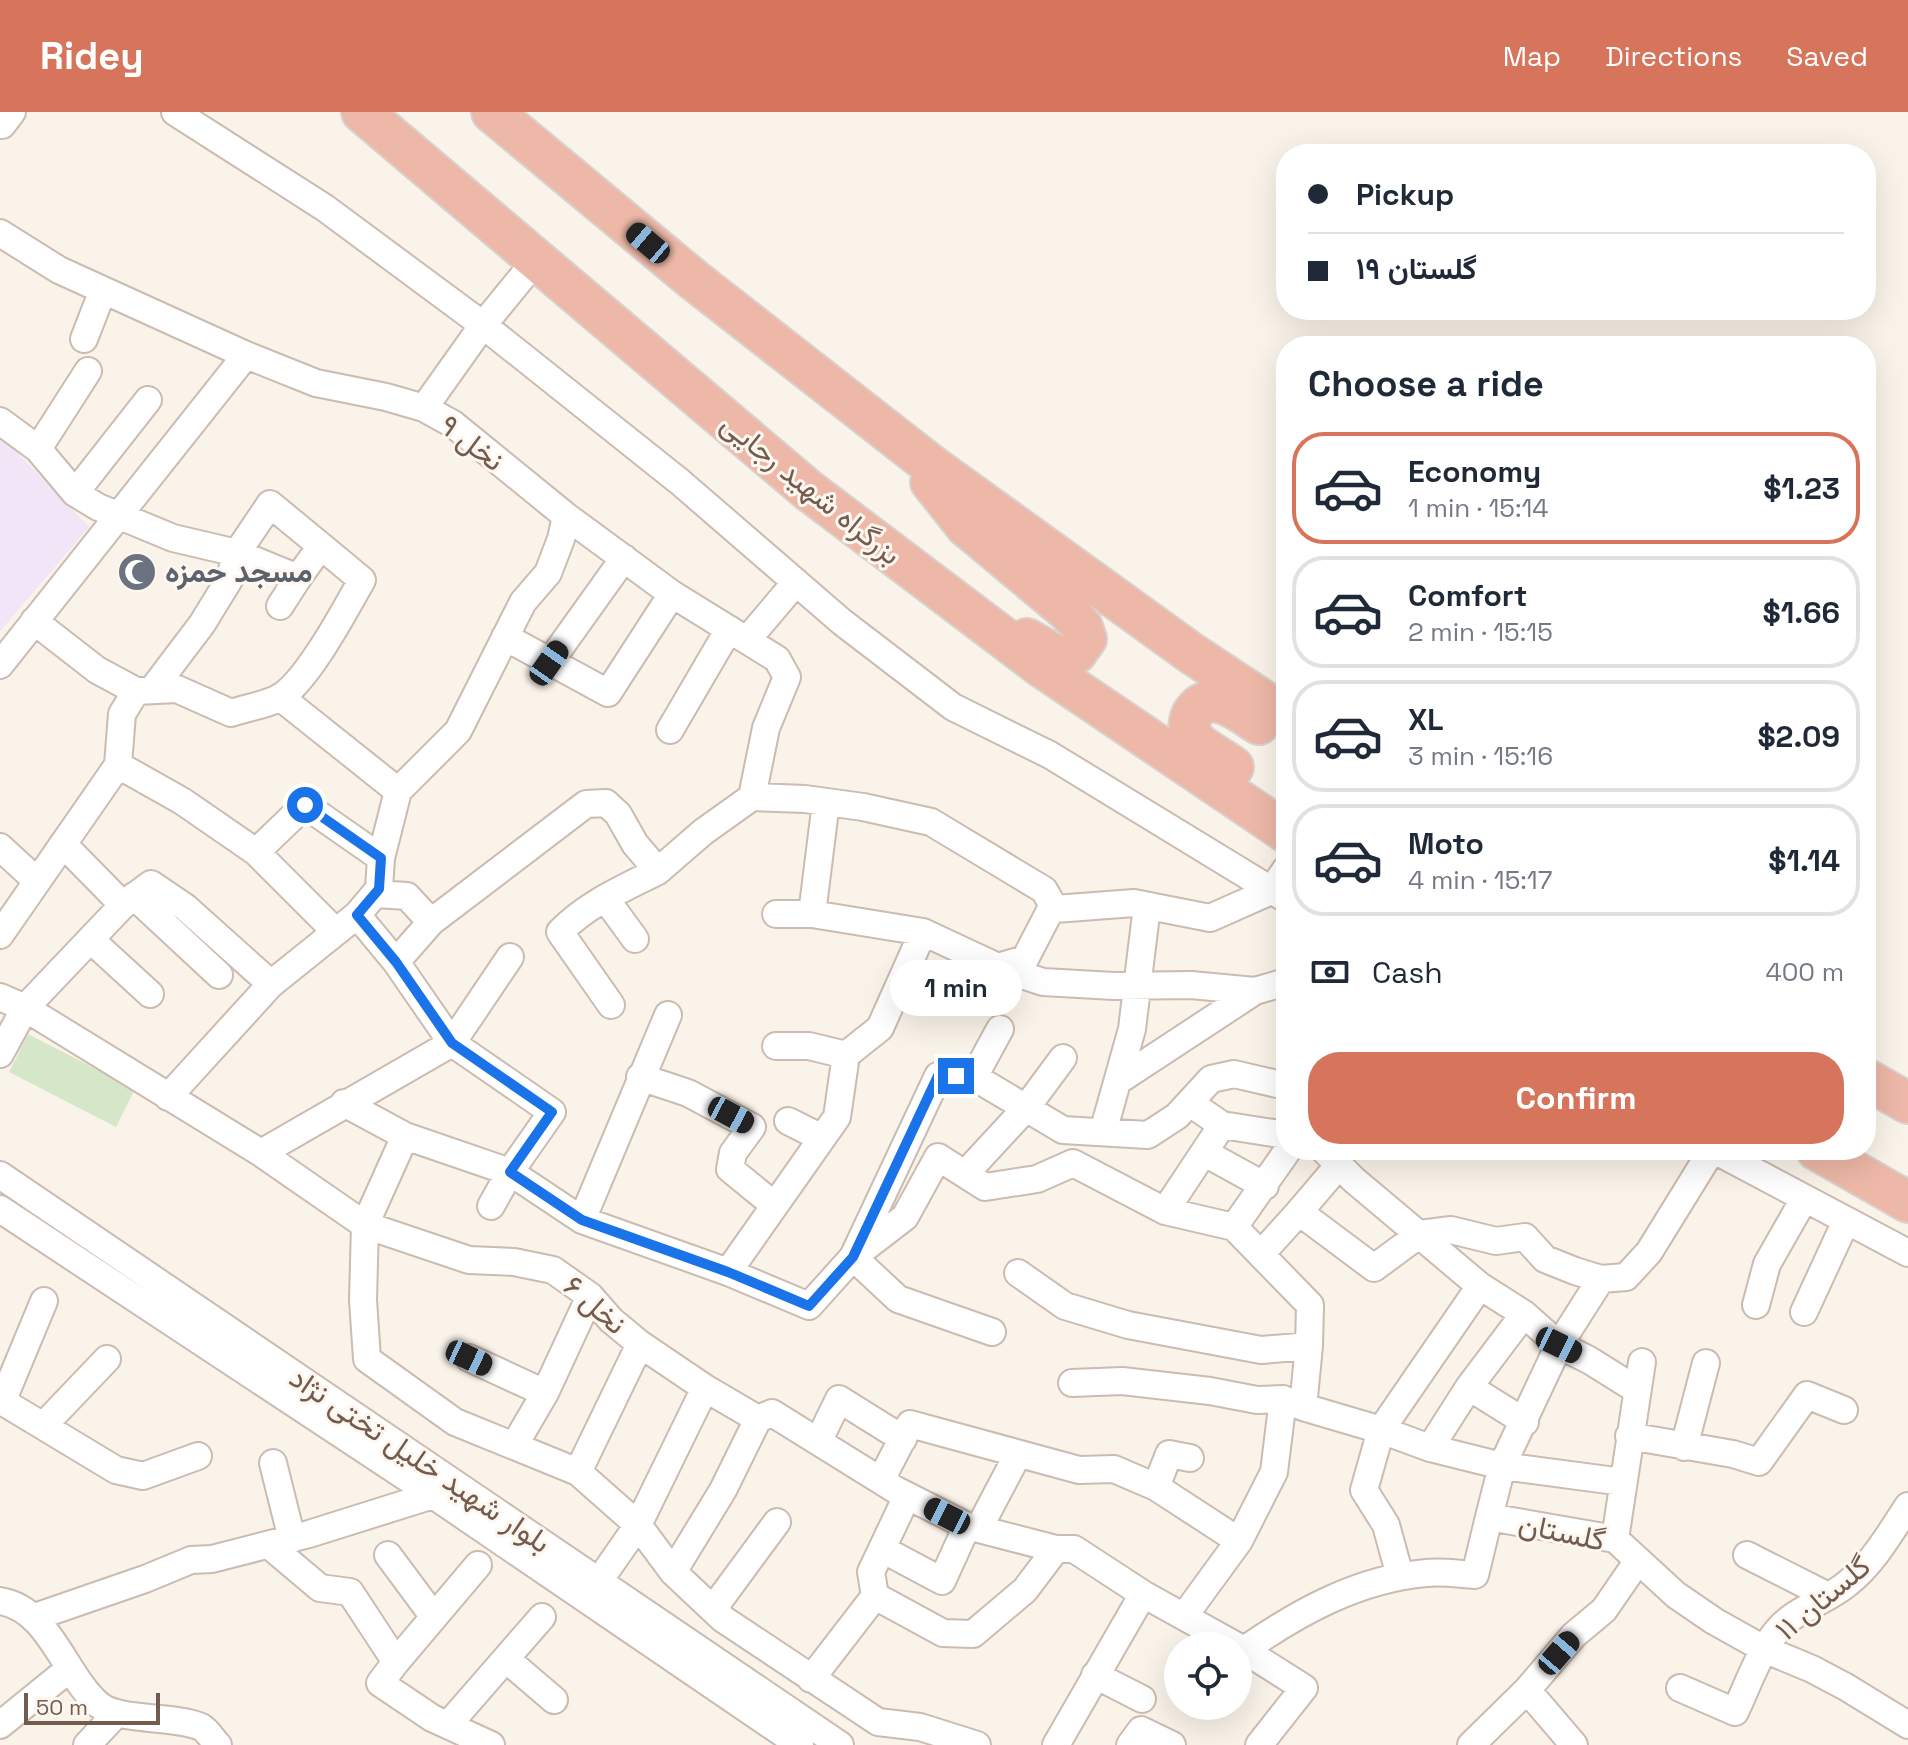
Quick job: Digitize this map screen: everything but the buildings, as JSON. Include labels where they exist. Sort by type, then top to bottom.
[{"type":"highway","name":"بزرگراه شهید رجایی","points":[[362,112],[808,490],[1042,667],[1276,825]]},
{"type":"highway","points":[[492,112],[694,280],[896,437],[1191,653],[1276,709]]},
{"type":"highway","points":[[896,437],[966,526],[1069,612],[1082,627],[1086,639],[1076,653],[1060,658],[1004,623],[946,595]]},
{"type":"highway","points":[[1276,734],[1224,702],[1210,701],[1197,707],[1190,719],[1191,735],[1198,743],[1276,795]]},
{"type":"highway","points":[[1876,1085],[1908,1103]]},
{"type":"highway","points":[[1834,1160],[1908,1202]]},
{"type":"street","points":[[175,112],[325,208],[483,325],[680,482],[842,622],[953,707],[1050,755],[1276,894]]},
{"type":"street","name":"نخل ۹","points":[[0,233],[59,270],[246,355],[316,383],[424,408],[462,431],[566,516],[672,594],[777,659],[787,677],[766,728],[752,797]]},
{"type":"street","points":[[424,408],[483,325],[537,259]]},
{"type":"street","points":[[84,339],[103,290]]},
{"type":"street","points":[[0,665],[246,355]]},
{"type":"street","points":[[38,449],[88,371]]},
{"type":"street","points":[[75,493],[148,400]]},
{"type":"street","points":[[0,421],[38,449],[75,493],[119,516],[173,538],[237,553],[298,578]]},
{"type":"street","points":[[0,935],[118,765],[122,714],[144,690],[202,624],[229,580],[237,553],[270,504],[362,580],[332,633],[300,678],[280,697],[231,713],[177,689],[144,690],[97,670],[34,621]]},
{"type":"street","points":[[168,1097],[271,984],[357,915],[376,894],[381,858],[398,791],[458,731],[523,602],[548,573],[566,516]]},
{"type":"street","points":[[280,606],[321,546]]},
{"type":"street","points":[[549,663],[624,558]]},
{"type":"street","points":[[670,730],[738,634],[796,582]]},
{"type":"street","points":[[505,637],[608,693],[672,594]]},
{"type":"street","points":[[280,697],[398,791]]},
{"type":"street","points":[[118,765],[204,814],[256,852],[336,932]]},
{"type":"street","points":[[611,1005],[560,932],[573,918],[605,898],[658,871],[703,832],[752,797],[826,802],[931,822],[1044,890],[1055,909],[1134,903],[1210,918],[1276,896]]},
{"type":"street","points":[[812,914],[826,802]]},
{"type":"street","points":[[396,962],[431,922],[586,804],[606,803],[618,814],[635,844],[658,871]]},
{"type":"street","points":[[256,852],[305,805],[381,858]]},
{"type":"street","points":[[63,844],[219,975]]},
{"type":"street","points":[[0,847],[37,881]]},
{"type":"street","points":[[0,1054],[25,1008],[129,900],[151,884],[185,907],[271,984]]},
{"type":"street","points":[[376,894],[407,896],[431,922]]},
{"type":"street","points":[[605,898],[635,939]]},
{"type":"street","points":[[998,967],[1025,959],[1053,905]]},
{"type":"street","points":[[1103,1132],[1132,1029],[1147,906]]},
{"type":"street","points":[[776,914],[812,914],[923,932],[998,967],[1043,982],[1191,985],[1255,991]]},
{"type":"street","points":[[357,915],[396,962],[452,1043],[552,1112],[510,1172],[491,1206]]},
{"type":"street","points":[[728,1272],[837,1117],[846,1055],[880,1028],[923,932]]},
{"type":"street","points":[[91,940],[150,994]]},
{"type":"street","points":[[261,1153],[452,1043],[510,957]]},
{"type":"street","points":[[1118,1081],[1255,991],[1276,985]]},
{"type":"street","name":"نخل ۶","points":[[0,997],[25,1008],[261,1153],[365,1225],[469,1260],[514,1262],[553,1270],[590,1296],[611,1320],[640,1344],[758,1419],[772,1413],[907,1496],[973,1527],[1056,1549],[1074,1549],[1143,1594],[1214,1632]]},
{"type":"street","points":[[582,1220],[668,1015]]},
{"type":"street","points":[[974,1077],[1000,1029]]},
{"type":"street","points":[[776,1046],[809,1046],[846,1055]]},
{"type":"street","points":[[965,1174],[1026,1108],[1063,1058]]},
{"type":"street","points":[[853,1257],[938,1076],[974,1077],[1063,1130],[1148,1135],[1177,1116],[1211,1079],[1234,1074],[1276,1084]]},
{"type":"street","points":[[640,1077],[688,1093],[752,1127],[733,1153],[730,1169],[774,1205]]},
{"type":"street","points":[[344,1103],[405,1136],[510,1172],[582,1220],[728,1272],[809,1306],[853,1257],[905,1217],[938,1157],[985,1187],[1037,1179],[1073,1163],[1165,1211],[1234,1227],[1310,1305],[1309,1346],[1274,1472],[1239,1541],[1185,1615]]},
{"type":"street","points":[[1190,1103],[1222,1125],[1276,1133]]},
{"type":"street","points":[[788,1121],[822,1138]]},
{"type":"street","points":[[1165,1211],[1222,1125]]},
{"type":"street","points":[[405,1136],[365,1225],[363,1300],[367,1359],[455,1422],[578,1472],[638,1525],[673,1572],[723,1619],[878,1722],[920,1727],[977,1745]]},
{"type":"street","points":[[1205,1153],[1265,1186]]},
{"type":"street","points":[[1234,1227],[1282,1160]]},
{"type":"street","points":[[1261,1254],[1299,1212],[1331,1160]]},
{"type":"street","points":[[1334,1160],[1480,1286],[1524,1314],[1559,1345],[1637,1390]]},
{"type":"street","points":[[1299,1212],[1374,1268],[1420,1234],[1451,1230],[1496,1241],[1525,1237],[1545,1259],[1601,1279],[1626,1277],[1649,1252],[1707,1160]]},
{"type":"street","points":[[1748,1160],[1804,1199],[1908,1253]]},
{"type":"street","name":"بلوار شهید خلیل تختی نژاد","points":[[0,1175],[840,1745]]},
{"type":"street","points":[[1756,1305],[1767,1264],[1804,1199]]},
{"type":"street","name":"بلوار شهید خلیل تختی نژاد","points":[[0,1209],[433,1495],[800,1745]]},
{"type":"street","points":[[1804,1312],[1846,1221]]},
{"type":"street","points":[[853,1257],[898,1299],[992,1332]]},
{"type":"street","points":[[1018,1273],[1065,1306],[1128,1325],[1261,1350],[1309,1346]]},
{"type":"street","points":[[1601,1279],[1559,1345],[1502,1466],[1623,1482]]},
{"type":"street","points":[[1400,1576],[1386,1525],[1364,1490],[1381,1430],[1480,1286]]},
{"type":"street","points":[[514,1446],[545,1393],[590,1296]]},
{"type":"street","points":[[44,1301],[1,1401],[116,1470],[143,1476],[198,1456]]},
{"type":"street","points":[[1430,1448],[1469,1387],[1524,1314]]},
{"type":"street","points":[[578,1472],[640,1344]]},
{"type":"street","points":[[469,1358],[545,1393]]},
{"type":"street","points":[[43,1426],[107,1359]]},
{"type":"street","points":[[1615,1539],[1642,1362]]},
{"type":"street","points":[[1684,1447],[1706,1363]]},
{"type":"street","name":"گلستان","points":[[1072,1383],[1122,1381],[1293,1403],[1430,1448],[1502,1466],[1489,1517],[1615,1539],[1676,1595],[1764,1649],[1821,1674],[1908,1725]]},
{"type":"street","points":[[1469,1387],[1525,1422]]},
{"type":"street","points":[[599,1581],[638,1525],[705,1388]]},
{"type":"street","points":[[1629,1436],[1733,1454],[1759,1462],[1807,1395],[1844,1410]]},
{"type":"street","points":[[819,1440],[839,1399],[903,1439]]},
{"type":"street","points":[[673,1572],[723,1490],[758,1419]]},
{"type":"street","points":[[881,1480],[910,1424],[1079,1470],[1114,1469],[1156,1487],[1239,1541]]},
{"type":"street","points":[[882,1549],[942,1581],[1018,1454]]},
{"type":"street","points":[[1156,1487],[1169,1454],[1190,1458]]},
{"type":"street","points":[[273,1463],[281,1542],[320,1588],[350,1592],[396,1662]]},
{"type":"street","points":[[35,1617],[191,1560],[212,1559],[281,1542],[433,1495]]},
{"type":"street","points":[[811,1679],[875,1596],[871,1572],[907,1496]]},
{"type":"street","name":"گلستان ۱۱","points":[[1680,1688],[1735,1712],[1764,1649],[1778,1629],[1794,1615],[1848,1584],[1877,1554],[1908,1506]]},
{"type":"street","points":[[1252,1645],[1302,1613],[1338,1595],[1400,1576],[1429,1572],[1475,1575],[1489,1517]]},
{"type":"street","points":[[713,1609],[777,1522]]},
{"type":"street","points":[[875,1596],[943,1633],[973,1634],[1025,1590],[1056,1549]]},
{"type":"street","points":[[388,1555],[434,1617]]},
{"type":"street","points":[[1747,1555],[1828,1596]]},
{"type":"street","points":[[1485,1740],[1574,1635],[1604,1610],[1637,1562]]},
{"type":"street","points":[[478,1565],[380,1683],[468,1738],[506,1659],[542,1617]]},
{"type":"street","points":[[1056,1745],[1143,1594]]},
{"type":"street","points":[[0,1601],[15,1603],[35,1617],[80,1685],[102,1707],[117,1713],[203,1728],[218,1745]]},
{"type":"street","name":"نخل ۶","points":[[1252,1655],[1304,1688],[1259,1745]]},
{"type":"street","points":[[506,1659],[554,1700]]},
{"type":"street","points":[[0,1725],[69,1669]]},
{"type":"street","points":[[1095,1675],[1142,1699]]},
{"type":"street","points":[[1527,1690],[1574,1745]]},
{"type":"street","points":[[87,1745],[117,1713]]},
{"type":"street","points":[[1130,1745],[1141,1730],[1172,1745]]},
{"type":"street","points":[[0,1738],[5,1745]]},
{"type":"shaded area","points":[[0,441],[6,441],[89,527],[0,631]]},
{"type":"green space","points":[[28,1034],[135,1089],[116,1127],[9,1072]]},
{"type":"place","name":"مسجد حمزه","points":[[137,572]]},
{"type":"route","points":[[305,805],[381,858],[379,889],[357,915],[396,962],[452,1043],[552,1112],[510,1172],[582,1220],[728,1272],[809,1306],[853,1257],[882,1189],[938,1076],[956,1076]]}]
